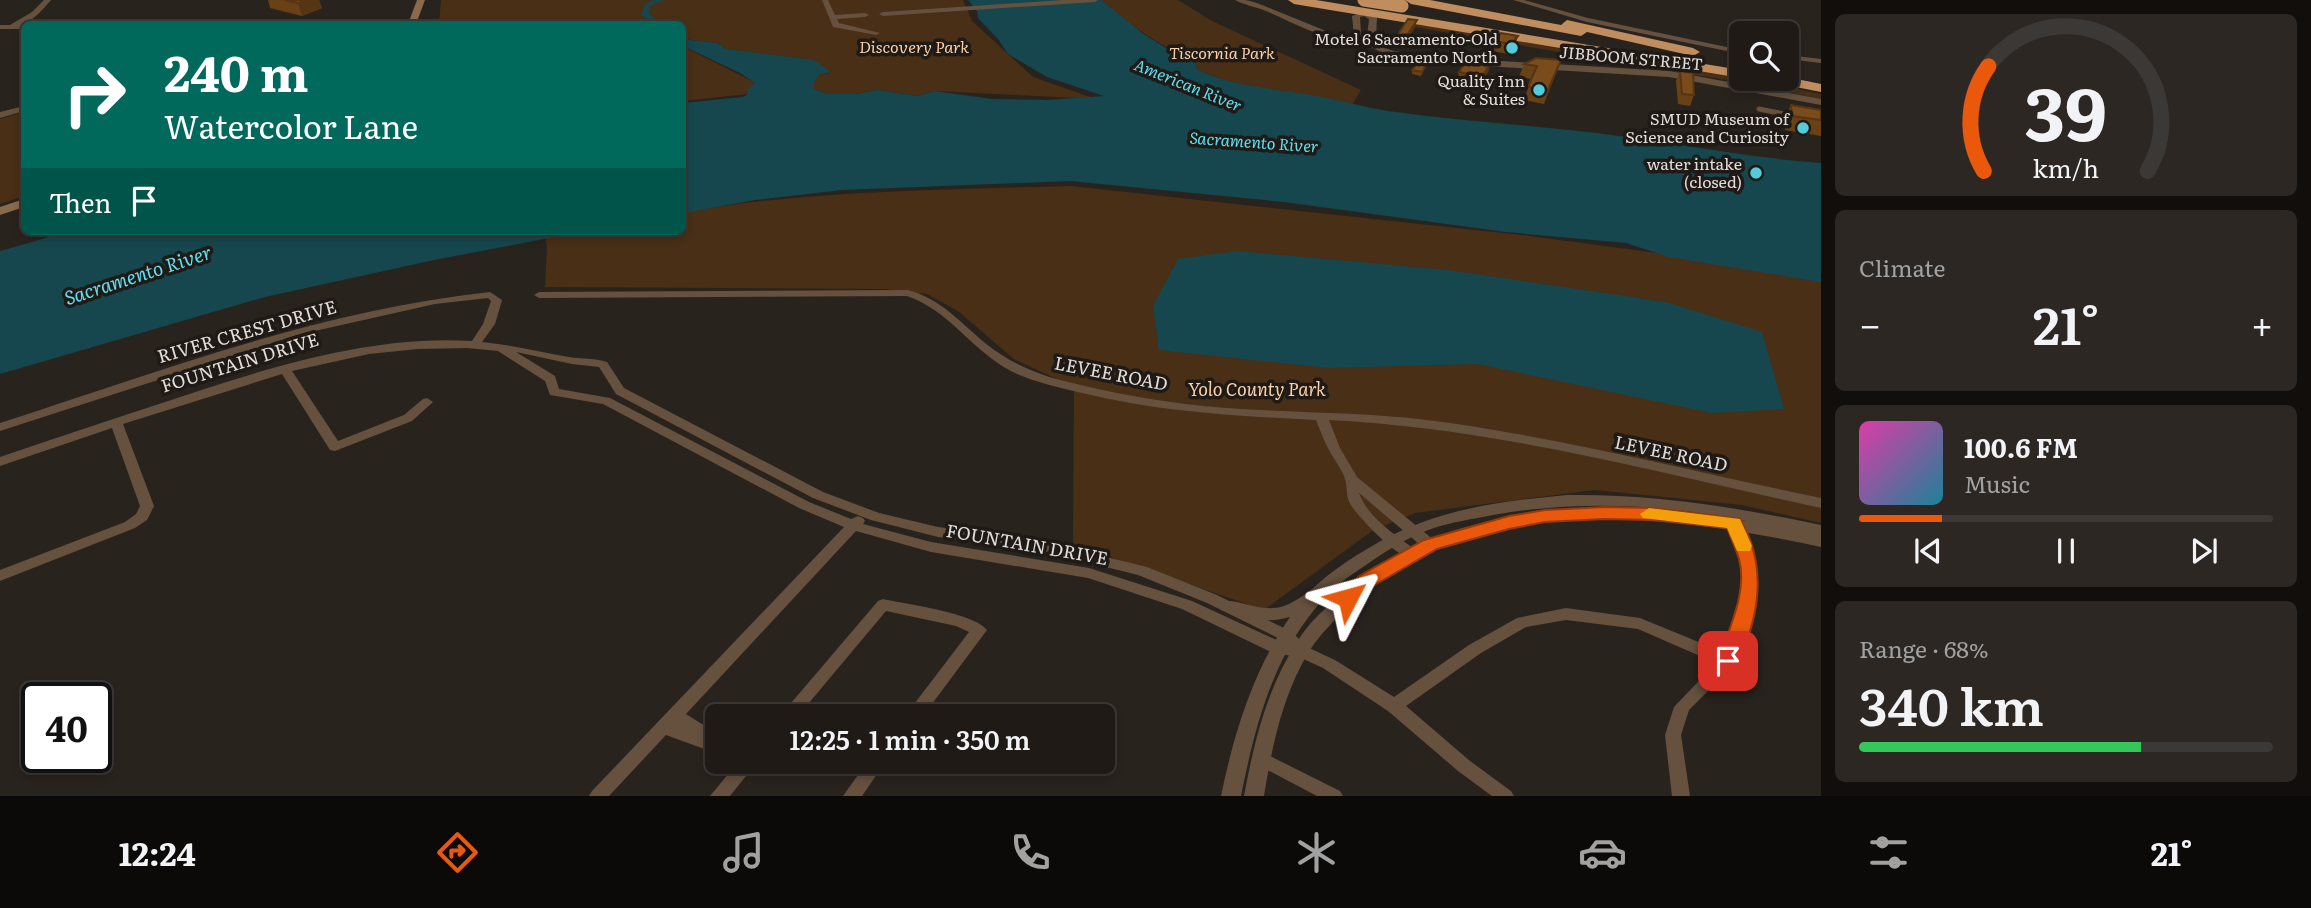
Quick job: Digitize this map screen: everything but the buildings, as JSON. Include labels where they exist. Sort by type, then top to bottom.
[{"type":"highway","points":[[1294,0],[1364,6],[1407,3],[1729,63]]},
{"type":"highway","points":[[1460,0],[1729,62]]},
{"type":"highway","points":[[1364,6],[1418,20],[1729,63]]},
{"type":"highway","points":[[1372,27],[1386,20],[1418,20]]},
{"type":"highway","points":[[1799,73],[1821,78]]},
{"type":"main road","points":[[412,0],[413,21]]},
{"type":"main road","points":[[414,21],[421,0]]},
{"type":"main road","points":[[0,211],[21,204]]},
{"type":"street","points":[[23,21],[35,14],[48,0]]},
{"type":"street","points":[[825,0],[836,25],[876,33]]},
{"type":"street","points":[[883,14],[1095,0]]},
{"type":"street","name":"JIBBOOM STREET","points":[[1238,0],[1269,10],[1332,38],[1368,41],[1387,52],[1420,59],[1669,74],[1821,102]]},
{"type":"street","points":[[1516,0],[1729,61]]},
{"type":"street","points":[[1364,6],[1373,18],[1368,41],[1357,35],[1356,16],[1364,6]]},
{"type":"street","points":[[832,18],[865,15]]},
{"type":"street","points":[[13,27],[21,22]]},
{"type":"street","points":[[0,27],[21,27]]},
{"type":"street","points":[[1799,58],[1821,61]]},
{"type":"street","points":[[1759,109],[1805,117]]},
{"type":"street","points":[[0,115],[21,110]]},
{"type":"street","name":"LEVEE ROAD","points":[[538,295],[908,293],[930,301],[993,355],[1034,376],[1066,386],[1193,407],[1248,413],[1387,419],[1516,438],[1821,503]]},
{"type":"street","name":"RIVER CREST DRIVE","points":[[0,428],[294,332],[435,301],[490,295],[497,300],[493,315],[474,346]]},
{"type":"street","name":"FOUNTAIN DRIVE","points":[[0,462],[116,422],[334,355],[389,346],[474,346],[539,351],[577,362],[603,365],[620,391],[818,495],[865,513],[938,532],[1042,546],[1094,558],[1182,585],[1227,606],[1283,643]]},
{"type":"street","name":"FOUNTAIN DRIVE","points":[[499,347],[551,379],[554,392],[606,401],[804,505],[854,526],[931,547],[1044,564],[1100,576],[1187,605],[1301,650]]},
{"type":"street","points":[[551,379],[562,369],[577,362]]},
{"type":"street","points":[[284,369],[335,447],[408,418],[427,402]]},
{"type":"street","points":[[1321,416],[1334,448],[1352,480],[1430,545]]},
{"type":"street","points":[[0,576],[130,525],[142,517],[147,506],[116,422]]},
{"type":"street","points":[[1352,480],[1353,495],[1359,505],[1394,541],[1412,555]]},
{"type":"street","points":[[1227,606],[1251,615],[1271,616],[1287,613],[1315,598],[1356,563],[1411,531],[1505,506],[1609,498],[1679,502],[1821,531]]},
{"type":"street","points":[[598,796],[671,722],[865,513]]},
{"type":"street","points":[[1254,796],[1283,689],[1301,650],[1316,628],[1364,582],[1430,545],[1478,529],[1545,516],[1655,514],[1734,523],[1821,541]]},
{"type":"street","points":[[1681,796],[1673,735],[1682,707],[1728,661],[1745,612],[1751,580],[1749,561],[1734,523]]},
{"type":"street","points":[[1231,796],[1249,724],[1263,682],[1283,643],[1315,598]]},
{"type":"street","points":[[798,704],[883,605],[959,621],[979,630],[922,704]]},
{"type":"street","points":[[1394,706],[1475,649],[1522,622],[1566,614],[1640,624],[1728,661]]},
{"type":"street","points":[[1301,650],[1329,663],[1394,706],[1464,766],[1505,796]]},
{"type":"street","points":[[671,722],[691,740],[705,743]]},
{"type":"street","points":[[1262,759],[1334,796]]},
{"type":"street","points":[[727,794],[740,774]]},
{"type":"street","points":[[852,796],[868,774]]},
{"type":"green space","name":"Discovery Park","points":[[441,0],[963,0],[972,21],[1033,77],[1096,99],[935,91],[918,96],[878,90],[855,94],[827,94],[814,89],[814,82],[819,75],[830,73],[726,49],[717,43],[686,39],[686,21],[439,21]]},
{"type":"green space","name":"Tiscornia Park","points":[[1101,0],[1178,0],[1212,21],[1361,90],[1352,105],[1253,87],[1215,77],[1197,69],[1195,62],[1146,35]]},
{"type":"green space","points":[[1411,22],[1687,67],[1729,75],[1729,81],[1636,68],[1634,65],[1409,26]]},
{"type":"green space","points":[[686,48],[756,83],[748,94],[686,101]]},
{"type":"green space","points":[[1799,90],[1821,94],[1821,99],[1781,91]]},
{"type":"green space","points":[[21,113],[21,197],[0,204],[0,119]]},
{"type":"green space","name":"Yolo County Park","points":[[1071,186],[1530,236],[1821,275],[1821,523],[1742,505],[1595,490],[1415,513],[1372,531],[1264,610],[1073,544],[1074,387],[1014,359],[958,311],[927,294],[885,289],[545,287],[545,237],[686,235],[686,212],[779,199],[876,192]]},
{"type":"water","points":[[968,0],[1101,0],[1145,35],[1195,62],[1197,69],[1224,80],[1388,111],[1579,131],[1821,163],[1821,282],[1669,257],[1626,243],[1506,232],[1284,202],[1070,181],[842,190],[755,200],[686,212],[686,103],[743,97],[755,83],[686,47],[686,39],[717,43],[726,49],[814,60],[831,72],[819,75],[814,82],[814,89],[827,94],[855,94],[878,90],[918,96],[935,91],[992,99],[1047,100],[1104,96],[1047,77],[1008,54],[978,18],[977,11]]},
{"type":"water","name":"Sacramento River","points":[[57,235],[565,235],[265,297],[0,374],[0,251]]},
{"type":"water","points":[[1237,251],[1447,270],[1669,303],[1762,332],[1784,409],[1712,413],[1478,364],[1329,368],[1159,350],[1153,306],[1178,259]]},
{"type":"waterway","points":[[654,21],[645,15],[647,5],[661,0]]},
{"type":"slow traffic","points":[[1649,514],[1734,523],[1743,546]]},
{"type":"place","name":"Motel 6 Sacramento-Old Sacramento North","points":[[1512,48]]},
{"type":"place","name":"Quality Inn & Suites","points":[[1539,90]]},
{"type":"place","name":"SMUD Museum of Science and Curiosity","points":[[1803,128]]},
{"type":"place","name":"water intake (closed)","points":[[1756,173]]},
{"type":"route","points":[[1348,598],[1366,581],[1430,545],[1509,522],[1545,516],[1604,513],[1684,516],[1734,523],[1749,561],[1751,580],[1745,612],[1728,661]]},
{"type":"water label","name":"American River","points":[[1188,85]]}]
